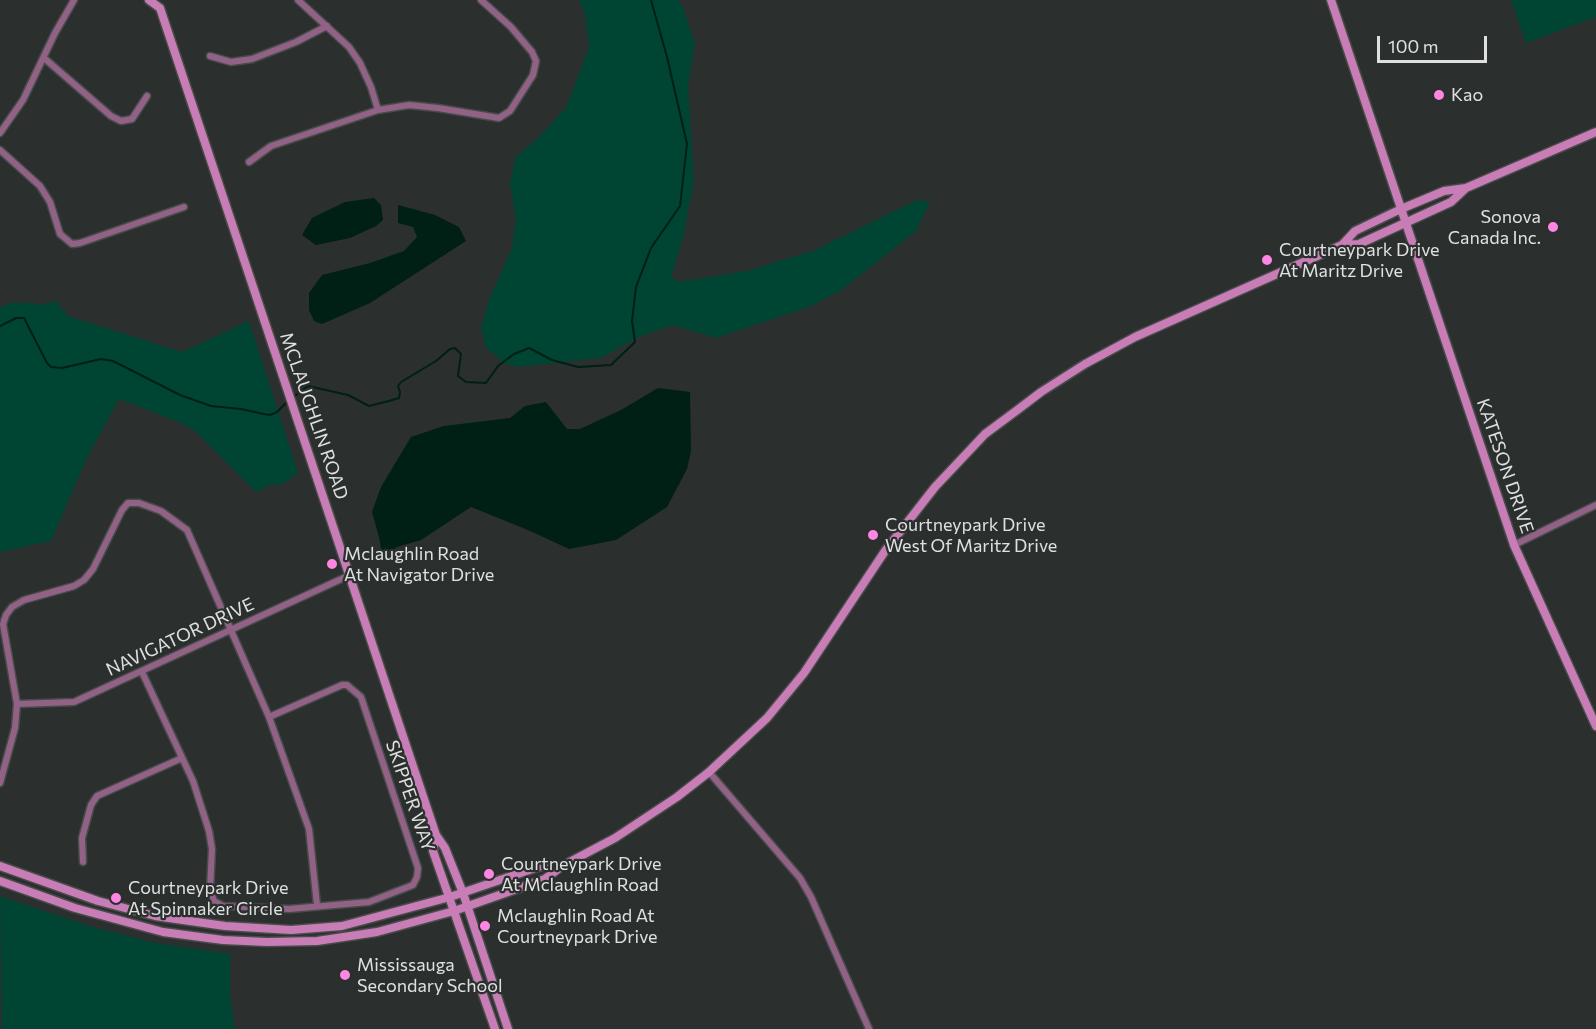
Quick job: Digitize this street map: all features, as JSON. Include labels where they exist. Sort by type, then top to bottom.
[{"type":"main road","name":"MCLAUGHLIN ROAD","points":[[149,0],[161,4],[436,835],[445,848],[464,893],[508,1029]]},
{"type":"main road","name":"KATESON DRIVE","points":[[1330,0],[1514,545],[1596,726]]},
{"type":"main road","points":[[1342,245],[1355,231],[1401,209],[1444,191],[1466,188],[1596,132]]},
{"type":"main road","points":[[0,881],[112,920],[163,932],[223,940],[267,942],[317,941],[377,932],[454,911],[545,879],[562,866],[615,838],[677,797],[767,718],[804,673],[885,551],[935,487],[985,434],[1041,392],[1085,364],[1135,337],[1342,245],[1359,244],[1406,223],[1451,202],[1466,188]]},
{"type":"main road","name":"MCLAUGHLIN ROAD","points":[[436,835],[433,850],[495,1029]]},
{"type":"main road","points":[[0,866],[118,907],[165,918],[225,926],[291,930],[342,926],[464,893],[541,866],[562,866]]},
{"type":"main road","points":[[223,940],[225,926]]},
{"type":"street","points":[[0,133],[23,100],[55,33],[74,0]]},
{"type":"street","points":[[298,0],[350,47],[371,87],[378,110]]},
{"type":"street","points":[[249,162],[271,146],[378,110],[409,105],[499,118],[510,111],[533,75],[536,61],[532,52],[512,27],[480,0]]},
{"type":"street","points":[[210,56],[231,62],[252,59],[296,42],[327,26]]},
{"type":"street","points":[[44,58],[111,116],[120,121],[132,118],[147,96]]},
{"type":"street","points":[[0,150],[40,186],[50,202],[60,234],[72,244],[184,207]]},
{"type":"street","points":[[0,783],[15,728],[16,704],[3,624],[6,615],[12,607],[24,600],[74,586],[84,580],[93,568],[122,510],[128,503],[139,503],[161,511],[187,530],[268,717],[309,829],[317,905]]},
{"type":"street","points":[[1514,545],[1596,505]]},
{"type":"street","name":"NAVIGATOR DRIVE","points":[[16,704],[74,702],[350,575]]},
{"type":"street","name":"SKIPPER WAY","points":[[142,672],[193,781],[209,831],[212,849],[210,890],[214,901],[223,906],[289,909],[369,902],[413,885],[418,868],[361,697],[347,685],[342,685],[268,717]]},
{"type":"street","points":[[83,862],[82,838],[91,805],[97,796],[182,758]]},
{"type":"street","points":[[708,772],[800,878],[811,897],[869,1029]]},
{"type":"green space","points":[[579,0],[677,0],[682,5],[695,43],[688,85],[694,181],[683,238],[671,277],[679,282],[747,271],[815,250],[917,200],[930,202],[916,231],[843,289],[812,306],[716,338],[673,325],[638,337],[601,358],[517,367],[506,364],[486,348],[481,328],[489,300],[512,248],[516,218],[510,185],[515,158],[539,137],[566,108],[589,47],[585,13]]},
{"type":"green space","points":[[1511,0],[1596,0],[1596,17],[1526,43]]},
{"type":"green space","points":[[56,301],[68,316],[182,352],[249,321],[298,473],[283,484],[270,485],[256,492],[196,432],[181,423],[119,399],[87,458],[51,541],[0,552],[0,307],[12,303],[40,305]]},
{"type":"green space","points":[[0,896],[89,926],[151,942],[230,954],[230,995],[235,1029],[2,1029]]},
{"type":"shaded area","points":[[374,198],[381,205],[383,220],[376,226],[350,238],[316,245],[302,235],[312,218],[345,202]]},
{"type":"shaded area","points":[[398,205],[435,215],[459,227],[466,241],[370,303],[322,324],[314,321],[309,310],[309,293],[322,275],[370,263],[404,251],[417,237],[413,227],[398,223]]},
{"type":"shaded area","points":[[658,388],[690,392],[691,451],[687,469],[667,507],[616,540],[569,549],[471,507],[421,540],[397,547],[382,557],[372,512],[381,487],[411,437],[444,426],[510,418],[525,406],[546,402],[567,429],[580,429],[621,410]]},
{"type":"waterway","points":[[292,398],[308,386],[348,395],[369,406],[399,398],[398,386],[401,382],[436,361],[450,349],[455,348],[461,354],[458,376],[466,382],[486,383],[498,366],[514,354],[529,348],[552,360],[578,367],[611,365],[635,342],[632,321],[636,287],[651,248],[680,206],[687,144],[651,0]]},
{"type":"waterway","points":[[0,326],[16,318],[24,318],[51,367],[62,368],[101,359],[113,361],[180,395],[211,406],[270,415],[277,412],[288,401]]},
{"type":"place","name":"Kao","points":[[1439,95]]},
{"type":"place","name":"Sonova Canada Inc.","points":[[1553,227]]},
{"type":"place","name":"Courtneypark Drive At Maritz Drive","points":[[1267,260]]},
{"type":"place","name":"Courtneypark Drive West Of Maritz Drive","points":[[873,535]]},
{"type":"place","name":"Mclaughlin Road At Navigator Drive","points":[[332,564]]},
{"type":"place","name":"Courtneypark Drive At Mclaughlin Road","points":[[489,874]]},
{"type":"place","name":"Courtneypark Drive At Spinnaker Circle","points":[[116,898]]},
{"type":"place","name":"Mclaughlin Road At Courtneypark Drive","points":[[485,926]]},
{"type":"place","name":"Mississauga Secondary School","points":[[345,975]]}]
